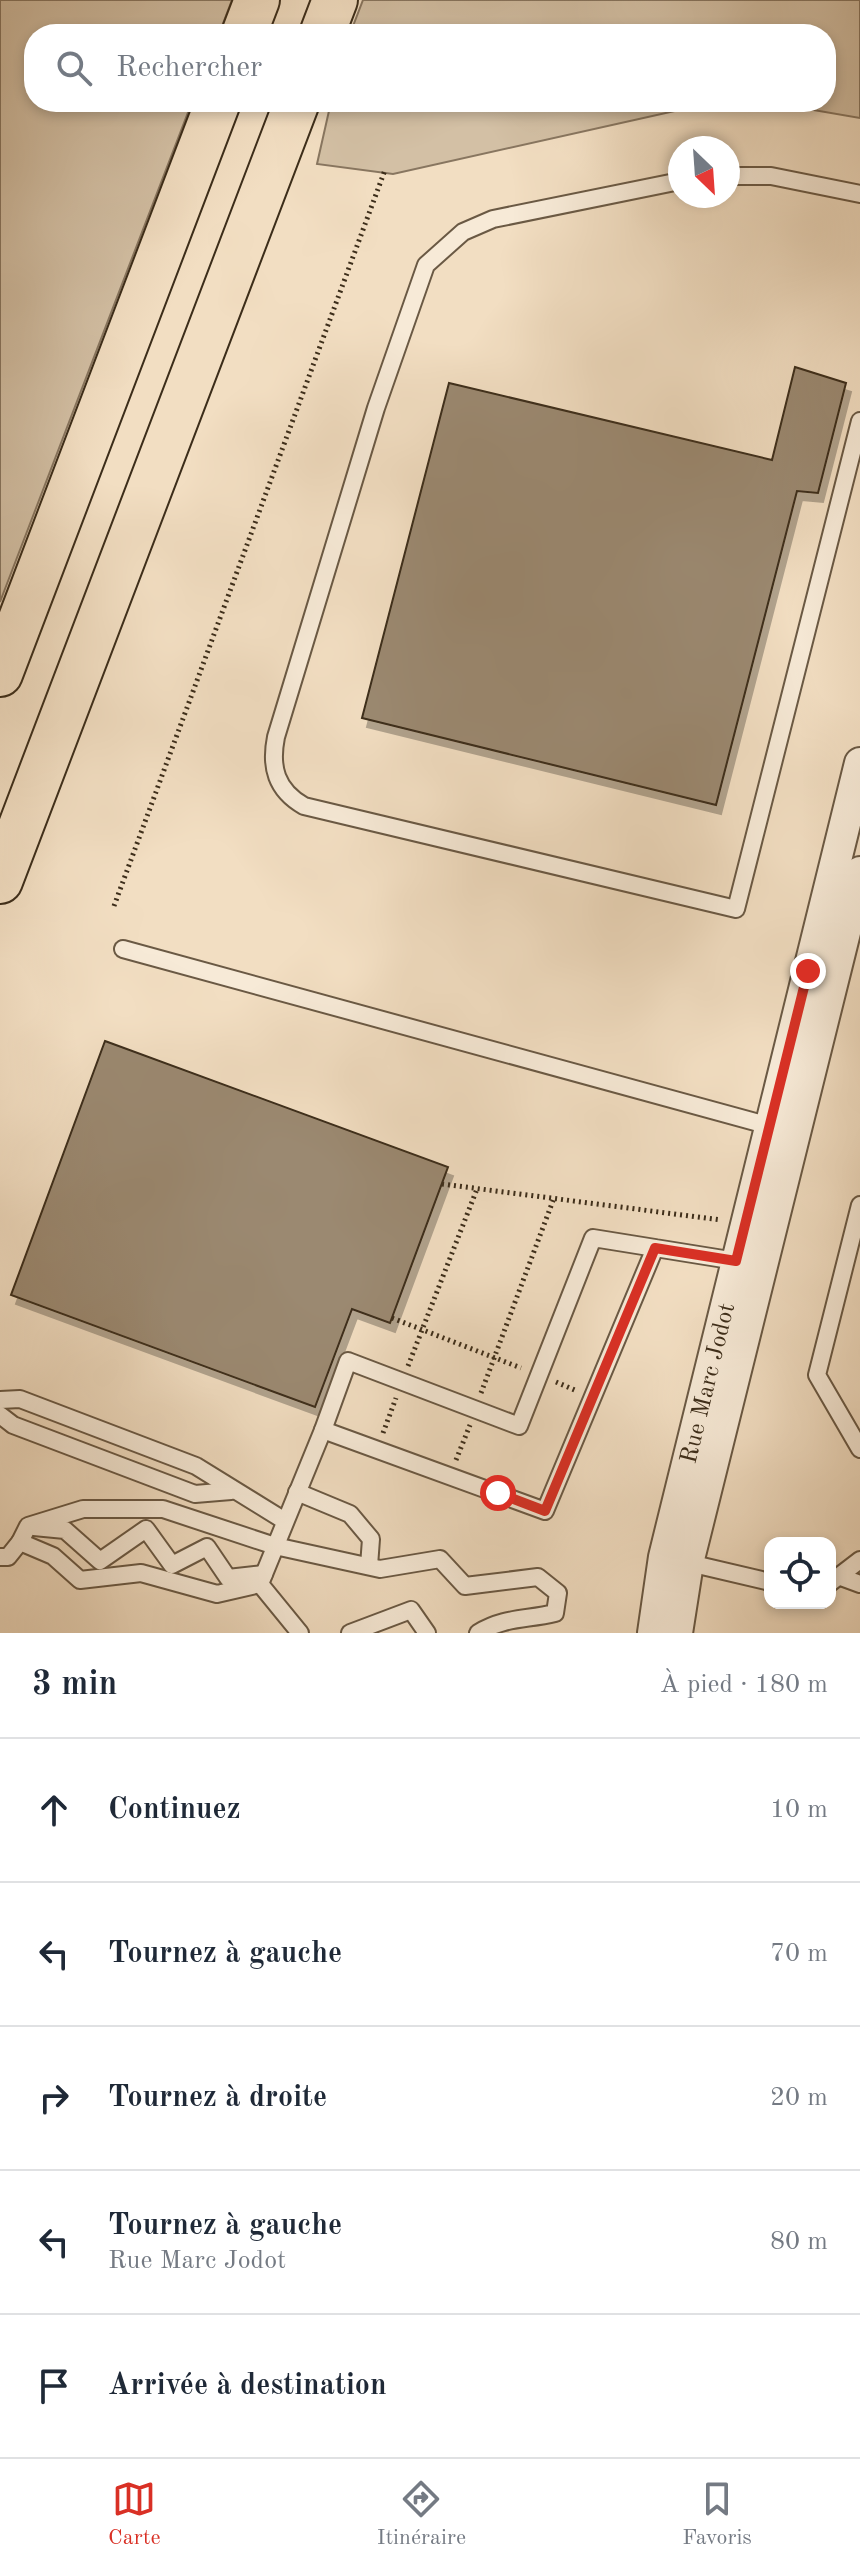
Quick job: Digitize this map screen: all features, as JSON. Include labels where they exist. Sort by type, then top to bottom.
[{"type":"highway","points":[[248,24],[257,0]]},
{"type":"highway","points":[[326,24],[335,0]]},
{"type":"highway","points":[[0,674],[214,112]]},
{"type":"highway","points":[[0,881],[293,112]]},
{"type":"street","name":"Rue Marc Jodot","points":[[677,1633],[676,1560],[736,1261],[770,1126],[841,935],[860,763]]},
{"type":"street","name":"Rue Marc Jodot","points":[[653,1633],[676,1560],[860,872]]},
{"type":"lane","points":[[740,176],[771,176],[860,194]]},
{"type":"lane","points":[[668,183],[493,219],[463,232],[426,265],[376,408],[276,737],[275,773],[285,792],[304,806],[736,909],[860,421]]},
{"type":"lane","points":[[123,949],[770,1126]]},
{"type":"lane","points":[[860,1205],[817,1375],[860,1449]]},
{"type":"lane","points":[[262,1579],[348,1361],[519,1426],[593,1238],[736,1261]]},
{"type":"lane","points":[[323,1430],[545,1511],[655,1248]]},
{"type":"lane","points":[[0,1400],[20,1399],[196,1466],[231,1491],[285,1521]]},
{"type":"lane","points":[[0,1415],[13,1425],[195,1494],[231,1491]]},
{"type":"lane","points":[[297,1492],[350,1514],[371,1539],[369,1566]]},
{"type":"lane","points":[[0,1557],[8,1557],[28,1526],[83,1509],[163,1509],[275,1546],[380,1569],[440,1559],[465,1586],[538,1577],[558,1593],[555,1613],[527,1619],[499,1620],[478,1633]]},
{"type":"lane","points":[[28,1526],[65,1530],[100,1561],[146,1529],[172,1565],[207,1547],[228,1578],[262,1579]]},
{"type":"lane","points":[[20,1542],[53,1556],[80,1580],[141,1573],[217,1594],[262,1579]]},
{"type":"lane","points":[[676,1560],[764,1581]]},
{"type":"lane","points":[[836,1579],[860,1560]]},
{"type":"lane","points":[[262,1579],[300,1633]]},
{"type":"lane","points":[[836,1580],[860,1584]]},
{"type":"lane","points":[[350,1633],[411,1610],[427,1633]]},
{"type":"path","points":[[114,906],[385,170]]},
{"type":"path","points":[[442,1184],[733,1222],[739,1202],[750,1206]]},
{"type":"path","points":[[377,1449],[477,1189]]},
{"type":"path","points":[[451,1476],[554,1198]]},
{"type":"path","points":[[392,1318],[593,1397]]},
{"type":"shaded area","points":[[0,0],[232,0],[223,24],[24,24],[24,112],[188,112],[0,602]]},
{"type":"shaded area","points":[[363,0],[860,0],[860,118],[825,112],[836,112],[836,24],[354,24]]},
{"type":"shaded area","points":[[329,112],[670,112],[393,174],[317,164]]},
{"type":"building","points":[[795,367],[846,383],[818,493],[797,491],[716,805],[362,718],[449,383],[772,460]]},
{"type":"building","points":[[105,1041],[448,1167],[390,1323],[352,1309],[315,1407],[11,1295]]},
{"type":"route","points":[[498,1493],[545,1511],[655,1248],[736,1261],[808,971]]}]
